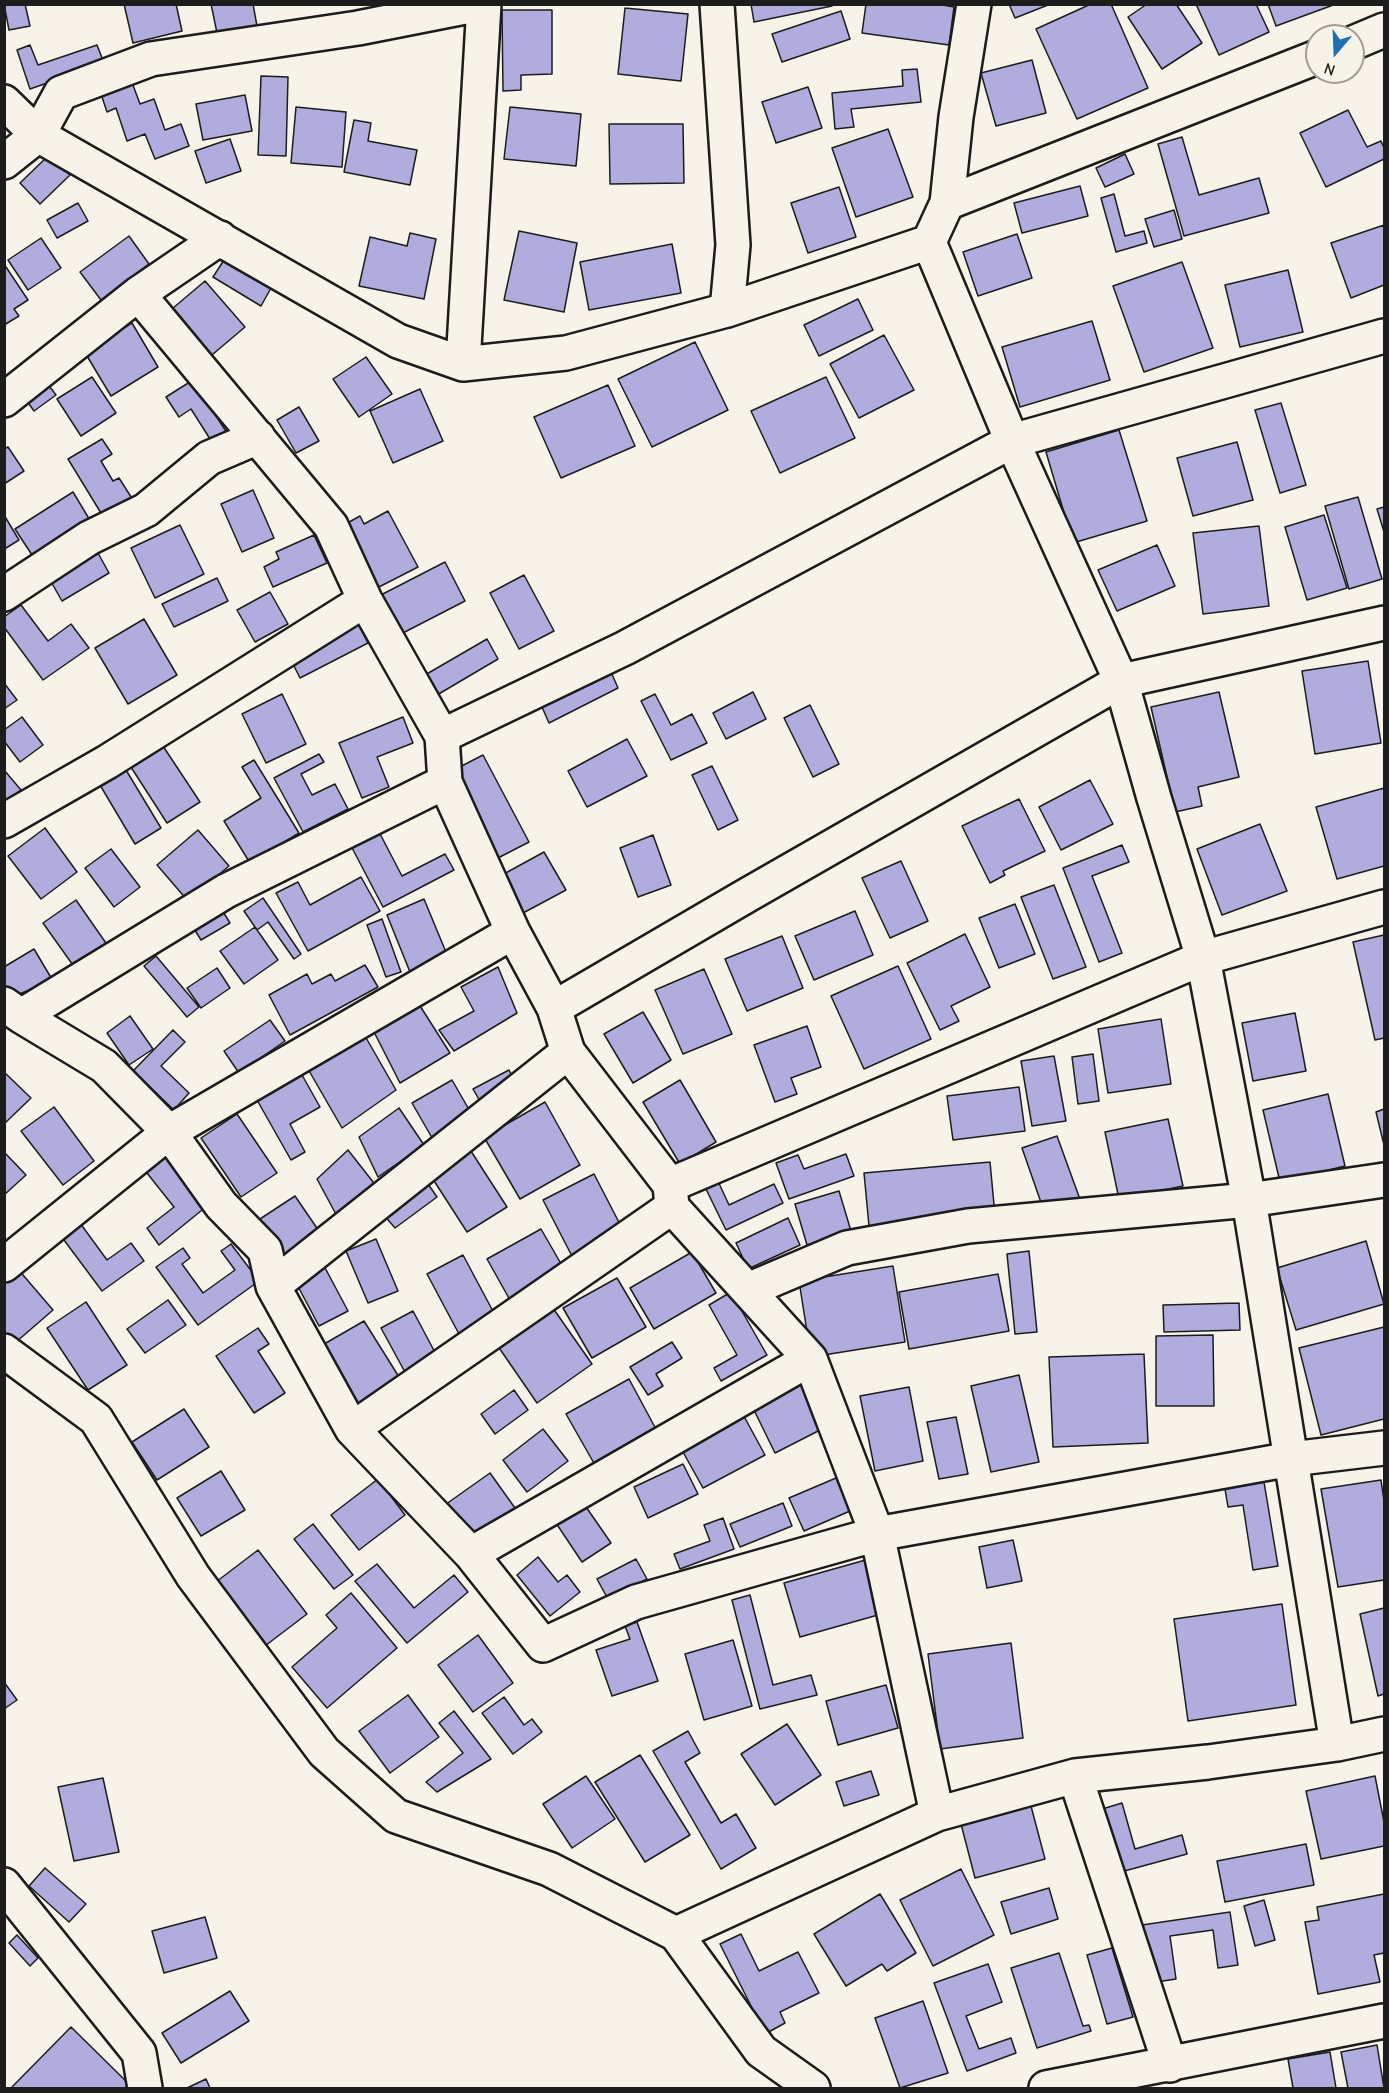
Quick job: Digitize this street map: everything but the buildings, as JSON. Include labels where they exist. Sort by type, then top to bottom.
[{"type":"street","points":[[4,162],[38,135],[61,93],[151,59],[358,28],[482,4],[463,364]]},
{"type":"street","points":[[717,4],[733,245],[727,310]]},
{"type":"street","points":[[4,102],[38,135],[398,341],[463,364],[566,353],[727,310],[928,242],[947,203],[956,117],[974,4]]},
{"type":"street","points":[[1365,38],[1384,30]]},
{"type":"street","points":[[947,203],[1305,62]]},
{"type":"street","points":[[4,400],[138,294],[220,238]]},
{"type":"street","points":[[928,242],[1012,441],[1121,681],[1203,958],[1249,1200],[1338,1744]]},
{"type":"street","points":[[138,294],[331,526],[365,600],[442,736],[445,782],[513,932],[554,1008],[568,1052],[671,1196],[748,1290],[810,1359],[877,1534],[937,1814]]},
{"type":"street","points":[[442,736],[625,648],[1012,441],[1384,336]]},
{"type":"street","points":[[4,594],[89,538],[146,510],[209,458],[258,437]]},
{"type":"street","points":[[4,821],[107,762],[365,600]]},
{"type":"street","points":[[554,1008],[1121,681],[1384,623]]},
{"type":"street","points":[[445,782],[226,891],[13,1010],[104,1066],[169,1132],[221,1205],[264,1250],[273,1286],[352,1429],[471,1554],[543,1646],[636,1602],[877,1534],[1291,1459],[1384,1448]]},
{"type":"street","points":[[352,1429],[671,1196],[1203,958],[1384,907]]},
{"type":"street","points":[[4,1265],[169,1132],[513,932]]},
{"type":"street","points":[[273,1286],[568,1052]]},
{"type":"street","points":[[748,1290],[847,1248],[968,1226],[1249,1200],[1384,1180]]},
{"type":"street","points":[[4,1351],[96,1419],[193,1576],[324,1752],[396,1816],[549,1869],[676,1935],[761,2051],[813,2088]]},
{"type":"street","points":[[471,1554],[810,1359]]},
{"type":"street","points":[[676,1935],[937,1814],[1075,1776],[1208,1762],[1338,1744],[1384,1734]]},
{"type":"street","points":[[1075,1776],[1170,2065]]},
{"type":"street","points":[[4,1885],[139,2053],[145,2088]]},
{"type":"street","points":[[1046,2088],[1120,2081],[1170,2065],[1384,2021]]}]
